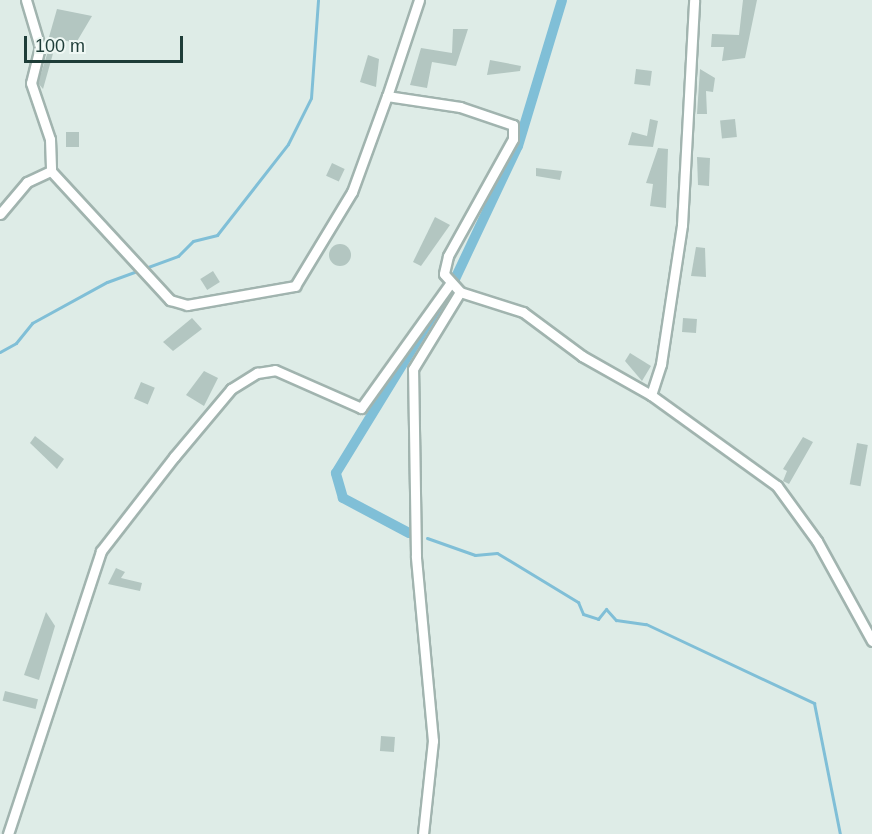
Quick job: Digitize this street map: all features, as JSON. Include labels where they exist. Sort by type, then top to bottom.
[{"type":"street","points":[[26,0],[40,47],[31,83],[50,140],[51,171],[135,263],[179,305],[295,286],[352,192],[419,0]]},
{"type":"street","points":[[651,395],[662,364],[682,225],[694,0]]},
{"type":"street","points":[[387,96],[460,107],[513,125],[513,139],[448,256],[444,274],[449,285],[459,292],[523,312],[582,356],[651,395],[777,486],[817,541],[872,641]]},
{"type":"street","points":[[0,214],[27,182],[51,171]]},
{"type":"street","points":[[8,834],[102,551],[174,457],[231,389],[257,373],[275,370],[361,408],[449,285]]},
{"type":"street","points":[[423,834],[433,741],[416,556],[413,369],[459,292]]},
{"type":"building","points":[[743,0],[757,0],[745,58],[722,61],[724,47],[711,47],[712,34],[739,35]]},
{"type":"building","points":[[57,9],[92,16],[76,43],[49,37]]},
{"type":"building","points":[[453,29],[468,29],[456,66],[432,62],[427,88],[410,85],[421,48],[452,53]]},
{"type":"building","points":[[49,48],[54,50],[43,89],[38,83]]},
{"type":"building","points":[[368,55],[379,59],[376,87],[360,82]]},
{"type":"building","points":[[490,60],[521,66],[520,71],[487,75]]},
{"type":"building","points":[[636,69],[652,71],[650,86],[634,84]]},
{"type":"building","points":[[700,69],[715,78],[713,92],[706,91],[707,114],[697,114]]},
{"type":"building","points":[[650,119],[658,121],[653,147],[628,145],[632,132],[647,136]]},
{"type":"building","points":[[735,119],[737,137],[722,138],[720,121]]},
{"type":"building","points":[[66,132],[79,132],[79,147],[66,147]]},
{"type":"building","points":[[658,148],[668,149],[666,208],[650,206],[653,184],[646,183]]},
{"type":"building","points":[[697,157],[710,158],[709,186],[698,185]]},
{"type":"building","points":[[332,163],[345,169],[339,182],[326,176]]},
{"type":"building","points":[[536,168],[562,171],[560,180],[536,176]]},
{"type":"building","points":[[435,217],[450,225],[421,266],[413,262]]},
{"type":"building","points":[[340,244],[348,247],[351,255],[348,263],[340,266],[332,263],[329,255],[332,247]]},
{"type":"building","points":[[696,247],[705,248],[706,277],[691,276]]},
{"type":"building","points":[[213,271],[220,282],[207,290],[200,279]]},
{"type":"building","points":[[192,318],[202,329],[173,351],[163,342]]},
{"type":"building","points":[[683,318],[697,319],[696,333],[682,332]]},
{"type":"building","points":[[630,353],[651,366],[642,381],[625,361]]},
{"type":"building","points":[[204,371],[218,378],[204,406],[186,395]]},
{"type":"building","points":[[141,382],[155,388],[148,404],[134,399]]},
{"type":"building","points":[[35,436],[64,459],[57,469],[30,443]]},
{"type":"building","points":[[803,437],[813,442],[789,484],[783,481],[787,471],[783,469]]},
{"type":"building","points":[[857,443],[868,445],[861,486],[850,484]]},
{"type":"building","points":[[116,568],[125,572],[121,578],[142,583],[140,591],[108,584]]},
{"type":"building","points":[[46,612],[55,626],[39,680],[24,675]]},
{"type":"building","points":[[5,691],[38,699],[36,709],[3,701]]},
{"type":"building","points":[[381,736],[395,737],[394,752],[380,751]]},
{"type":"waterway","points":[[0,352],[16,343],[32,323],[107,282],[178,256],[193,241],[217,235],[288,144],[311,98],[318,0]]},
{"type":"waterway","points":[[409,533],[343,498],[336,473],[455,279],[518,146],[562,0]]},
{"type":"waterway","points":[[427,538],[475,555],[497,553],[578,602],[583,614],[598,619],[606,609],[616,620],[646,624],[814,703],[840,834]]}]
